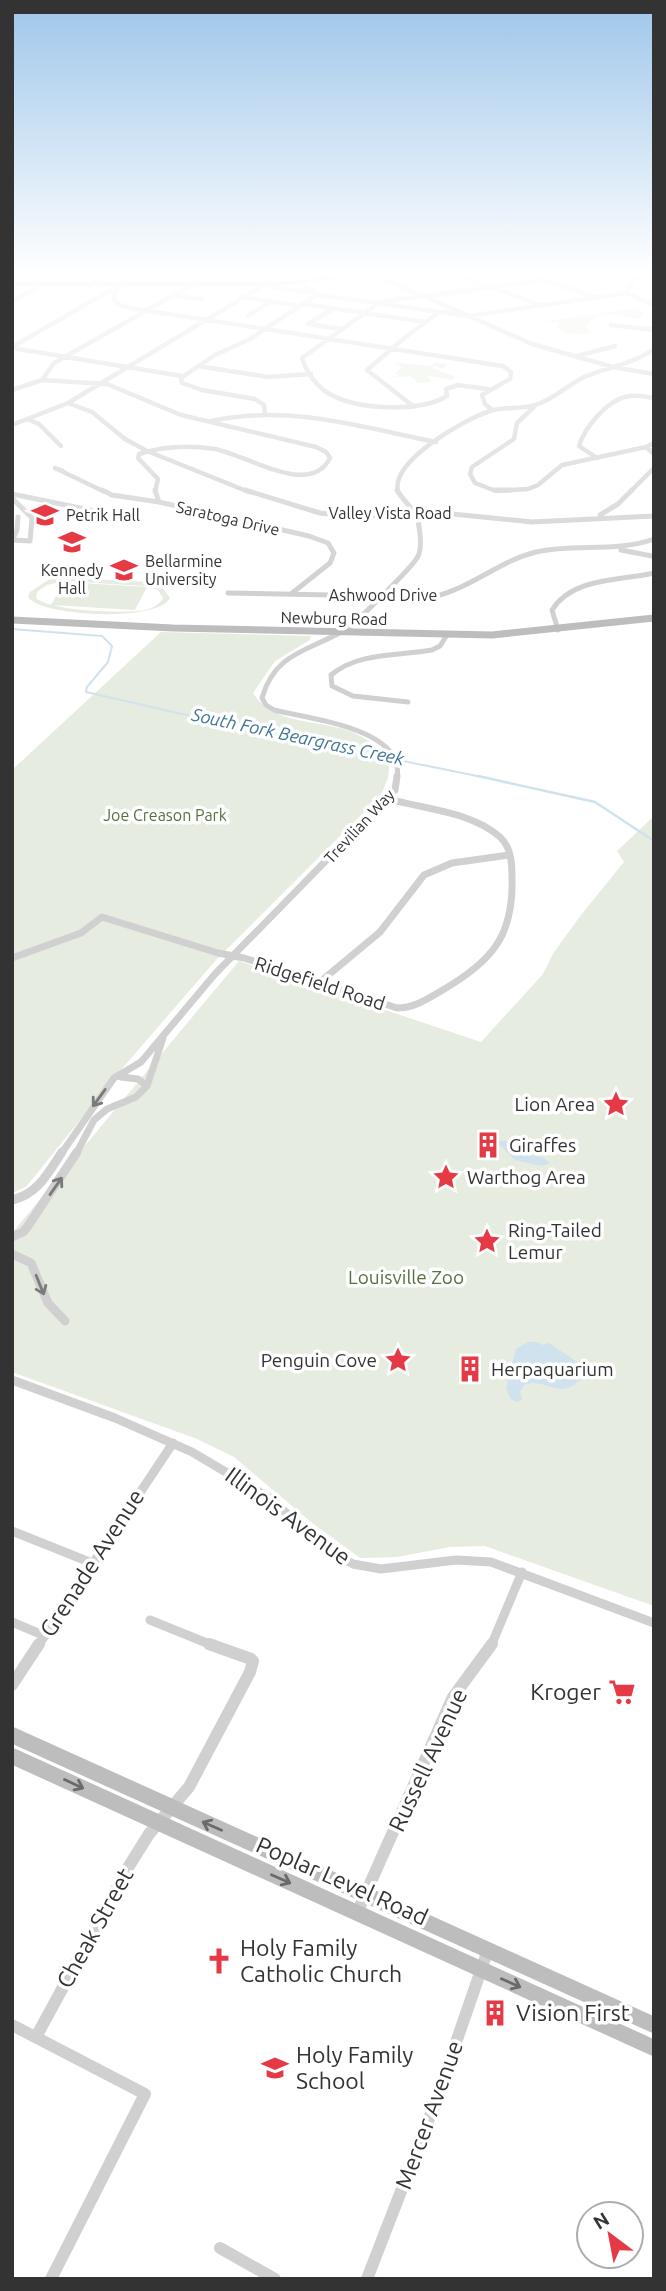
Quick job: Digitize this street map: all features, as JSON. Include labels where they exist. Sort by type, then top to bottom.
[{"type":"main road","name":"Newburg Road","points":[[12,620],[173,628],[447,635],[515,634],[654,618]]},
{"type":"main road","name":"Poplar Level Road","points":[[12,1735],[654,2025]]},
{"type":"main road","name":"Poplar Level Road","points":[[12,1756],[654,2048]]},
{"type":"street","points":[[12,390],[42,380],[101,383],[170,412],[316,447],[328,454],[330,461],[320,472],[299,475],[282,472],[220,450],[181,446],[147,451]]},
{"type":"street","points":[[12,425],[68,403],[106,380]]},
{"type":"street","points":[[182,380],[182,383],[195,389],[259,400],[264,405],[265,414]]},
{"type":"street","points":[[316,380],[326,391],[344,399],[380,405],[413,406],[443,400],[447,396],[446,389],[452,386],[488,389]]},
{"type":"street","points":[[378,380],[413,406]]},
{"type":"street","points":[[492,410],[481,398],[488,389],[508,380]]},
{"type":"street","name":"Trevilian Way","points":[[12,1200],[24,1197],[38,1187],[114,1078],[141,1062],[233,956],[389,799],[398,782],[400,770],[390,750],[378,740],[361,732],[278,711],[262,701],[262,692],[267,680],[284,661],[299,651],[347,629],[413,562],[419,552],[415,511],[396,492],[397,482],[406,467],[463,424],[492,410],[538,404],[579,380]]},
{"type":"street","points":[[597,458],[579,446],[579,440],[586,429],[620,398],[654,398]]},
{"type":"street","name":"Valley Vista Road","points":[[68,403],[77,404],[92,412],[125,439],[147,451],[207,473],[261,498],[309,511],[352,516],[415,511],[525,522],[654,516]]},
{"type":"street","points":[[538,404],[517,423],[514,439],[474,465],[470,474],[475,484],[492,490],[521,491],[538,485],[562,465],[624,454],[654,443]]},
{"type":"street","points":[[209,422],[235,416],[265,414],[335,420],[436,442]]},
{"type":"street","points":[[27,419],[42,427],[61,446]]},
{"type":"street","points":[[646,447],[654,454]]},
{"type":"street","name":"Saratoga Drive","points":[[147,451],[139,454],[138,458],[158,479],[155,492],[159,502],[309,536],[328,543],[334,553],[330,563],[291,594]]},
{"type":"street","points":[[597,517],[614,507],[654,468]]},
{"type":"street","points":[[63,471],[104,492],[159,502]]},
{"type":"street","points":[[130,498],[155,492]]},
{"type":"street","points":[[12,496],[32,518],[30,541],[12,540],[18,530],[15,518],[29,516]]},
{"type":"street","points":[[12,496],[139,520]]},
{"type":"street","points":[[614,507],[637,515]]},
{"type":"street","name":"Ashwood Drive","points":[[611,548],[654,538]]},
{"type":"street","points":[[646,542],[644,549],[653,557]]},
{"type":"street","name":"Ashwood Drive","points":[[228,593],[426,598],[450,593],[506,562],[540,551],[579,547],[611,548],[653,557]]},
{"type":"street","points":[[558,630],[552,614],[553,607],[569,592],[593,584],[654,573]]},
{"type":"street","points":[[408,702],[347,695],[332,686],[331,675],[339,667],[352,662],[432,650],[440,646],[447,635]]},
{"type":"street","points":[[320,982],[380,932],[424,876],[452,863],[509,855],[502,838],[487,828],[389,799]]},
{"type":"street","name":"Ridgefield Road","points":[[12,958],[80,933],[103,916],[397,1008],[407,1008],[466,977],[495,951],[508,926],[512,906],[509,855]]},
{"type":"street","name":"Trevilian Way","points":[[147,1086],[164,1034]]},
{"type":"street","points":[[12,1237],[28,1226],[70,1166],[100,1114],[136,1097],[147,1086],[126,1076],[114,1078]]},
{"type":"street","points":[[12,1254],[31,1263],[43,1295],[57,1316],[65,1321]]},
{"type":"street","name":"Illinois Avenue","points":[[12,1380],[173,1443],[225,1469],[271,1499],[321,1545],[354,1564],[381,1569],[466,1559],[491,1562],[654,1623]]},
{"type":"street","name":"Grenade Avenue","points":[[12,1685],[173,1443]]},
{"type":"street","points":[[12,1531],[92,1563]]},
{"type":"street","name":"Russell Avenue","points":[[357,1913],[453,1697],[493,1643],[522,1573]]},
{"type":"street","name":"Cheak Street","points":[[36,2037],[129,1866],[149,1834],[189,1787],[250,1672],[253,1661],[150,1620]]},
{"type":"street","points":[[12,1622],[45,1636]]},
{"type":"street","name":"Mercer Avenue","points":[[367,2279],[434,2106],[488,1950]]},
{"type":"street","points":[[12,2025],[145,2094],[51,2279]]},
{"type":"street","points":[[220,2249],[275,2279]]},
{"type":"green space","points":[[414,380],[432,382],[418,383]]},
{"type":"green space","points":[[53,577],[164,583],[162,587],[170,598],[161,606],[144,611],[98,614],[53,609],[37,604],[28,597],[30,592]],"holes":[[[64,581],[144,586],[158,590],[163,598],[160,603],[145,610],[71,609],[36,598],[37,592],[47,585]]]},
{"type":"green space","points":[[64,582],[147,587],[135,610],[51,605]]},
{"type":"green space","name":"Joe Creason Park","points":[[161,632],[311,636],[310,640],[275,661],[253,693],[262,704],[284,716],[339,728],[363,738],[390,761],[388,778],[381,795],[216,960],[114,1078],[26,1187],[12,1193],[12,770]]},
{"type":"green space","name":"Louisville Zoo","points":[[654,816],[654,1606],[485,1546],[450,1547],[397,1557],[360,1558],[311,1522],[234,1457],[197,1439],[12,1372],[12,1233],[239,961],[481,1042],[543,974],[554,952],[624,862],[617,851]]},
{"type":"water","points":[[496,1141],[513,1141],[521,1154],[542,1157],[550,1163],[542,1166],[515,1160]]},
{"type":"water","points":[[528,1342],[543,1345],[549,1343],[589,1370],[571,1387],[563,1389],[533,1383],[524,1385],[520,1392],[522,1400],[516,1402],[510,1398],[506,1388],[516,1349]]},
{"type":"waterway","name":"South Fork Beargrass Creek","points":[[12,629],[102,636],[112,646],[108,662],[87,687],[86,692],[260,732],[487,778]]},
{"type":"waterway","name":"South Fork Beargrass Creek","points":[[478,776],[487,778]]},
{"type":"waterway","name":"South Fork Beargrass Creek","points":[[487,778],[595,802],[654,841]]},
{"type":"place","name":"Petrik Hall","points":[[45,515]]},
{"type":"place","name":"Kennedy Hall","points":[[72,542]]},
{"type":"place","name":"Bellarmine University","points":[[124,570]]},
{"type":"place","name":"Lion Area","points":[[616,1104]]},
{"type":"place","name":"Giraffes","points":[[488,1145]]},
{"type":"place","name":"Warthog Area","points":[[446,1177]]},
{"type":"place","name":"Ring-Tailed Lemur","points":[[487,1241]]},
{"type":"place","name":"Penguin Cove","points":[[398,1360]]},
{"type":"place","name":"Herpaquarium","points":[[470,1369]]},
{"type":"place","name":"Kroger","points":[[622,1692]]},
{"type":"place","name":"Holy Family Catholic Church","points":[[219,1961]]},
{"type":"place","name":"Vision First","points":[[495,2013]]},
{"type":"place","name":"Holy Family School","points":[[275,2068]]}]
